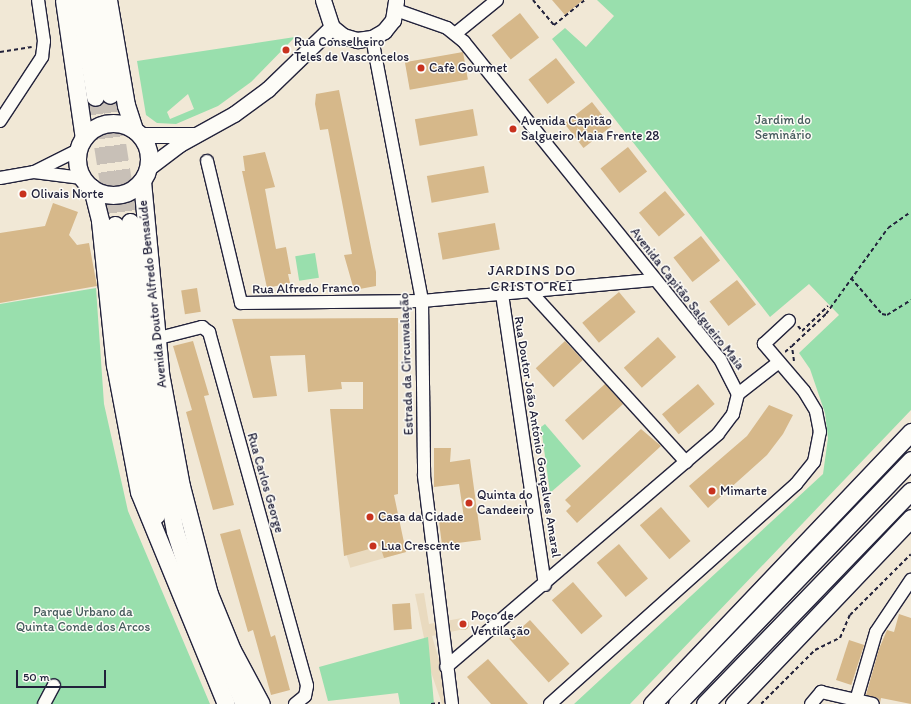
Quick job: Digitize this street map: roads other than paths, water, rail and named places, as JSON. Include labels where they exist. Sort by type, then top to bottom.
[{"type":"highway","points":[[64,0],[87,183],[118,195],[145,175],[146,145],[137,132],[126,105],[108,0]]},
{"type":"highway","points":[[79,0],[102,96],[94,0]]},
{"type":"highway","points":[[81,144],[108,123],[137,132]]},
{"type":"highway","name":"Avenida Doutor Alfredo Bensaúde","points":[[145,175],[155,339],[180,479],[209,594]]},
{"type":"highway","name":"Avenida Doutor Alfredo Bensaúde","points":[[87,183],[100,221],[114,365],[128,447],[139,492],[161,539],[192,627],[226,704]]},
{"type":"highway","name":"Avenida Doutor Alfredo Bensaúde","points":[[161,539],[132,381],[123,224],[146,378],[175,531],[195,593],[244,704]]},
{"type":"highway","points":[[652,704],[911,432]]},
{"type":"highway","points":[[677,704],[911,460]]},
{"type":"highway","name":"Avenida Doutor Alfredo Bensaúde","points":[[167,490],[232,650],[261,704]]},
{"type":"highway","points":[[705,704],[911,491]]},
{"type":"highway","points":[[734,704],[911,518]]},
{"type":"main road","points":[[323,0],[332,27],[343,36],[357,40],[372,38],[384,31],[396,5]]},
{"type":"main road","points":[[145,175],[195,135],[234,114],[268,89],[332,27]]},
{"type":"main road","points":[[137,132],[195,135]]},
{"type":"street","points":[[0,121],[42,56],[43,33],[38,0]]},
{"type":"street","points":[[455,34],[496,0]]},
{"type":"street","name":"Avenida Capitão Salgueiro Maia","points":[[396,5],[455,34],[727,368],[738,394]]},
{"type":"street","name":"Estrada da Circunvalação","points":[[372,38],[422,302],[423,462],[446,667],[452,704]]},
{"type":"street","points":[[34,172],[81,144]]},
{"type":"street","name":"Rua Alfredo Franco","points":[[207,161],[241,303],[422,302]]},
{"type":"street","points":[[1,175],[34,172],[87,183]]},
{"type":"street","points":[[422,302],[529,290],[655,280]]},
{"type":"street","points":[[529,290],[686,462]]},
{"type":"street","name":"Rua Doutor João António Gonçalves Amaral","points":[[502,294],[545,585]]},
{"type":"street","points":[[550,704],[809,470],[817,452],[819,422],[812,403],[794,378],[764,344],[789,321]]},
{"type":"street","name":"Rua Carlos George","points":[[155,339],[202,327],[209,332],[307,686],[308,700],[295,704]]},
{"type":"street","points":[[446,667],[545,585],[686,462],[727,424],[738,394],[779,362]]},
{"type":"street","points":[[856,701],[876,632],[910,585]]},
{"type":"street","points":[[44,704],[54,685]]},
{"type":"street","points":[[811,704],[821,692],[873,704]]},
{"type":"tunnel","points":[[110,95],[130,222]]},
{"type":"tunnel","points":[[95,97],[115,225]]},
{"type":"place","name":"Rua Conselheiro Teles de Vasconcelos","points":[[286,50]]},
{"type":"place","name":"Cafè Gourmet","points":[[421,68]]},
{"type":"place","name":"Avenida Capitão Salgueiro Maia Frente 28","points":[[513,129]]},
{"type":"place","name":"Olivais Norte","points":[[23,194]]},
{"type":"place","name":"Mimarte","points":[[712,491]]},
{"type":"place","name":"Quinta do Candeeiro","points":[[469,503]]},
{"type":"place","name":"Casa da Cidade","points":[[370,517]]},
{"type":"place","name":"Lua Crescente","points":[[373,546]]},
{"type":"place","name":"Poço de Ventilação","points":[[463,624]]},
{"type":"district","name":"JARDINS DO CRISTO REI","points":[[532,280]]},
{"type":"park label","name":"Jardim do Seminário","points":[[783,128]]},
{"type":"park label","name":"Parque Urbano da Quinta Conde dos Arcos","points":[[83,620]]}]
